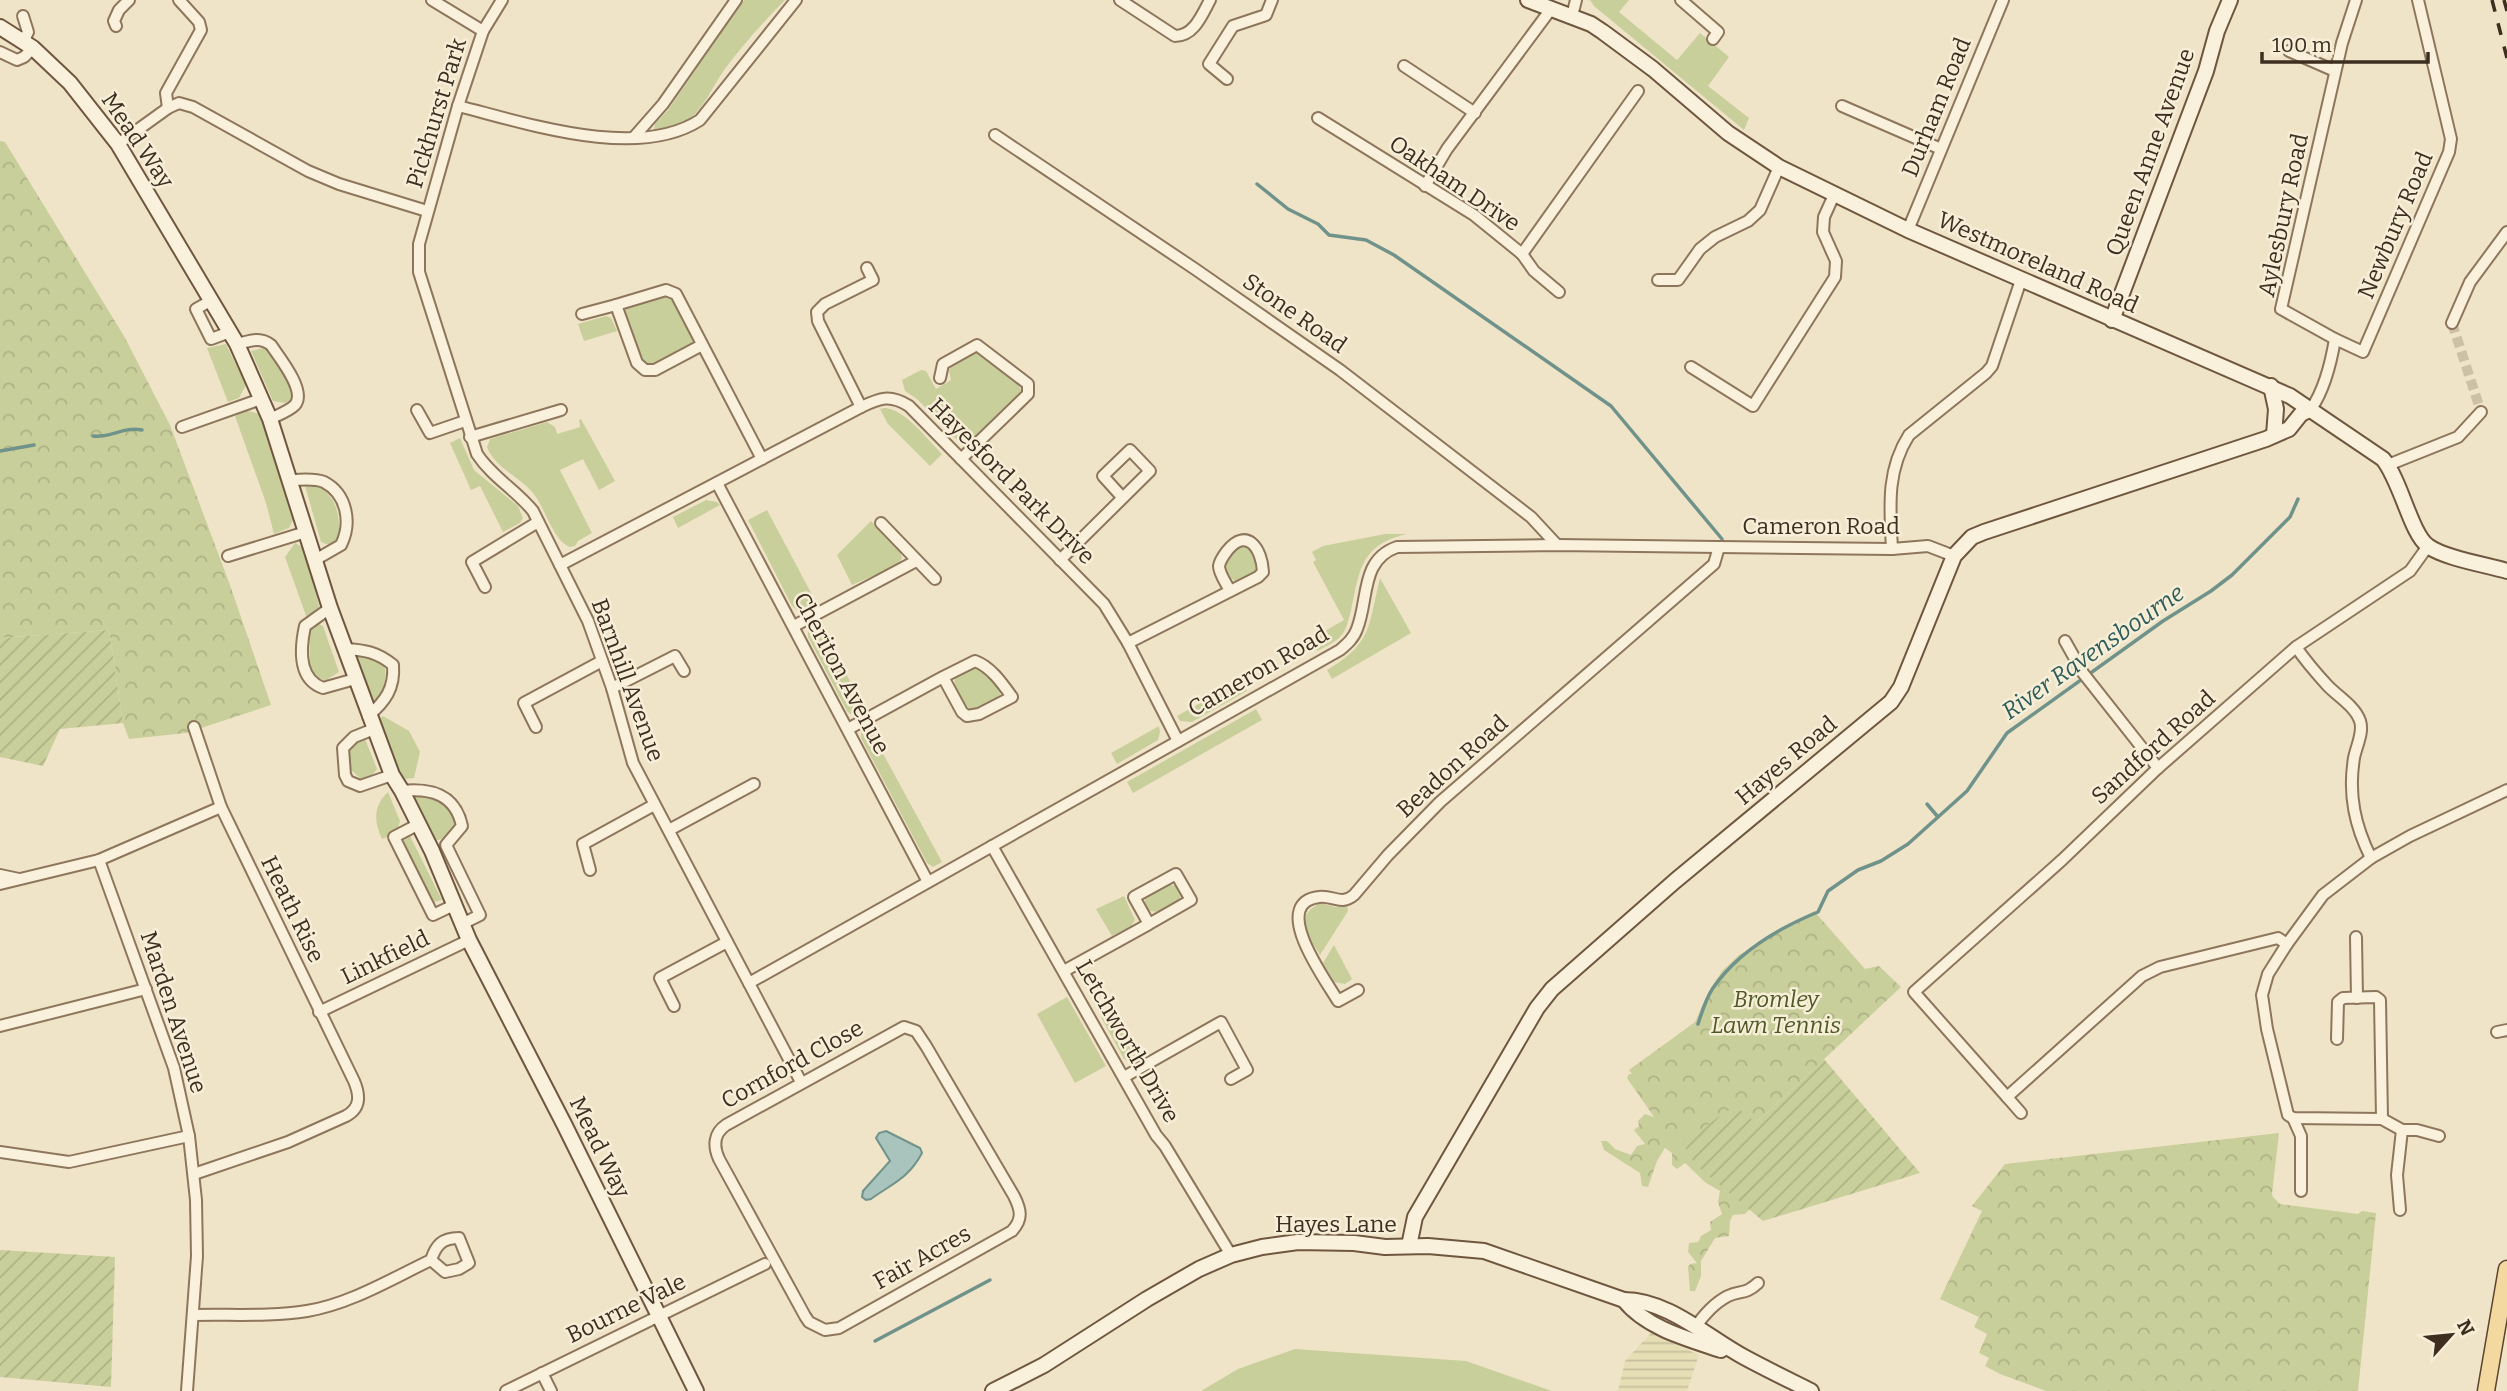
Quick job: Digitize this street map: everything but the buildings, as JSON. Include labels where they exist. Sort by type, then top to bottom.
[{"type":"main road","name":"Westmoreland Road","points":[[1528,0],[1572,16],[1603,32],[1653,69],[1728,133],[1779,167],[1908,230],[2290,396],[2372,449],[2388,465],[2396,476],[2418,534],[2428,546]]},
{"type":"main road","name":"Queen Anne Avenue","points":[[2112,320],[2230,0]]},
{"type":"main road","name":"Mead Way","points":[[0,27],[28,45],[70,83],[118,144],[234,338],[270,419],[330,608],[392,775],[432,851],[469,940],[564,1124],[696,1391]]},
{"type":"main road","points":[[2271,386],[2276,409],[2274,435]]},
{"type":"main road","points":[[2274,435],[2285,414],[2290,396]]},
{"type":"main road","name":"Hayes Road","points":[[1409,1246],[1415,1217],[1537,1007],[1552,989],[1675,881],[1891,702],[1901,687],[1954,556],[1972,537],[2274,435],[2289,429],[2301,414],[2311,409]]},
{"type":"main road","points":[[2428,546],[2455,557],[2507,570]]},
{"type":"main road","name":"Hayes Lane","points":[[993,1391],[1044,1365],[1188,1275],[1231,1255],[1297,1242],[1453,1247],[1484,1251],[1624,1300],[1638,1300],[1696,1327],[1743,1357],[1811,1391]]},
{"type":"main road","points":[[2486,1391],[2507,1269]]},
{"type":"main road","name":"Hayes Lane","points":[[1624,1300],[1634,1313],[1676,1334],[1743,1357]]},
{"type":"street","points":[[116,26],[114,21],[119,10],[129,0]]},
{"type":"street","points":[[118,144],[168,108],[166,93],[201,30],[199,22],[179,0]]},
{"type":"street","points":[[432,0],[483,31]]},
{"type":"street","name":"Pickhurst Park","points":[[168,108],[178,103],[185,104],[339,184],[428,211],[483,31],[502,0]]},
{"type":"street","points":[[634,137],[663,104],[736,0]]},
{"type":"street","points":[[458,106],[569,134],[634,137],[665,135],[685,130],[700,120],[796,0]]},
{"type":"street","points":[[1120,0],[1175,36],[1186,33],[1202,15],[1210,0]]},
{"type":"street","points":[[1227,79],[1209,64],[1233,26],[1266,15],[1272,0]]},
{"type":"street","points":[[1572,16],[1576,0]]},
{"type":"street","points":[[1681,0],[1718,32],[1713,38]]},
{"type":"street","name":"Durham Road","points":[[1908,230],[2003,0]]},
{"type":"street","name":"Aylesbury Road","points":[[2336,339],[2281,309],[2335,71],[2356,0]]},
{"type":"street","name":"Newbury Road","points":[[2336,339],[2364,352],[2449,152],[2451,139],[2418,0]]},
{"type":"street","points":[[1425,186],[1447,149],[1550,9]]},
{"type":"street","points":[[0,52],[17,60],[24,57],[28,32],[23,16]]},
{"type":"street","points":[[2289,51],[2335,71]]},
{"type":"street","points":[[1404,66],[1475,113]]},
{"type":"street","points":[[1522,254],[1638,91]]},
{"type":"street","points":[[1842,106],[1941,149]]},
{"type":"street","name":"Oakham Drive","points":[[1318,118],[1474,215],[1522,254],[1534,271],[1559,292]]},
{"type":"street","name":"Stone Road","points":[[995,135],[1340,370],[1531,517],[1557,545]]},
{"type":"street","points":[[1658,280],[1678,280],[1700,249],[1715,237],[1748,221],[1760,210],[1779,167]]},
{"type":"street","points":[[1691,367],[1753,406],[1835,277],[1836,261],[1823,232],[1824,218],[1834,195]]},
{"type":"street","name":"Barnhill Avenue","points":[[428,211],[419,244],[419,272],[470,437],[485,468],[524,501],[538,522],[588,621],[612,688],[633,763],[801,1082]]},
{"type":"street","points":[[2452,323],[2470,282],[2507,232]]},
{"type":"street","points":[[861,407],[818,321],[817,312],[825,304],[873,280],[867,268]]},
{"type":"street","points":[[1892,549],[1890,485],[1895,460],[1909,435],[1992,366],[2021,280]]},
{"type":"street","points":[[582,314],[666,290],[676,294],[762,459]]},
{"type":"street","points":[[616,305],[637,363],[645,370],[655,370],[702,345]]},
{"type":"street","points":[[234,338],[266,341],[296,385],[299,393],[294,405],[270,419]]},
{"type":"street","points":[[2311,409],[2318,399],[2336,339]]},
{"type":"street","points":[[940,379],[943,364],[977,345],[1028,384],[1028,394],[961,459]]},
{"type":"street","name":"Hayesford Park Drive","points":[[560,565],[881,397],[897,398],[909,406],[1104,604],[1128,643],[1178,741]]},
{"type":"street","points":[[182,427],[261,398]]},
{"type":"street","points":[[417,410],[432,437],[465,421]]},
{"type":"street","points":[[470,437],[561,410]]},
{"type":"street","points":[[2388,465],[2458,437],[2481,412]]},
{"type":"street","points":[[1060,559],[1150,471],[1129,450],[1102,476],[1122,497]]},
{"type":"street","points":[[291,480],[311,479],[323,482],[342,499],[345,507],[346,521],[341,545],[315,560]]},
{"type":"street","name":"Cheriton Avenue","points":[[718,483],[928,882]]},
{"type":"street","points":[[485,587],[472,562],[538,522]]},
{"type":"street","points":[[881,523],[934,579]]},
{"type":"street","points":[[228,556],[306,532]]},
{"type":"street","points":[[1128,643],[1258,577],[1263,572],[1259,554],[1249,541],[1240,540],[1232,544],[1219,564],[1230,591]]},
{"type":"street","name":"Cameron Road","points":[[749,983],[1340,650],[1350,641],[1357,628],[1368,576],[1381,556],[1389,550],[1404,546],[1892,549],[1928,546],[1954,556]]},
{"type":"street","name":"Sandford Road","points":[[2007,1097],[1914,992],[2062,860],[2158,768],[2296,647],[2410,571],[2428,546]]},
{"type":"street","name":"Beadon Road","points":[[1358,990],[1338,1001],[1321,974],[1298,929],[1297,918],[1306,903],[1321,896],[1348,901],[1440,802],[1714,564],[1719,547]]},
{"type":"street","points":[[794,626],[916,561]]},
{"type":"street","points":[[330,608],[305,626],[302,664],[304,672],[309,680],[323,688],[355,679]]},
{"type":"street","points":[[2065,641],[2086,677],[2158,768]]},
{"type":"street","points":[[2296,647],[2329,687],[2353,709],[2360,721],[2351,795],[2358,830],[2371,858]]},
{"type":"street","points":[[345,649],[368,650],[382,656],[393,665],[394,676],[385,701],[371,723],[343,748],[345,775],[348,782],[360,786],[392,775]]},
{"type":"street","points":[[612,688],[675,656],[684,671]]},
{"type":"street","points":[[536,727],[524,703],[602,661]]},
{"type":"street","points":[[848,729],[975,662],[982,664],[1012,697]]},
{"type":"street","points":[[943,677],[962,712],[967,716],[979,714],[1024,691]]},
{"type":"street","name":"Heath Rise","points":[[194,727],[221,807],[358,1090],[358,1105],[354,1112],[288,1142],[194,1174]]},
{"type":"street","points":[[669,830],[754,783]]},
{"type":"street","points":[[402,791],[422,789],[449,800],[460,815],[462,826],[446,845],[432,851]]},
{"type":"street","points":[[2439,1136],[2417,1130],[2402,1130],[2382,1119],[2293,1118],[2288,1115],[2267,1029],[2262,995],[2267,974],[2323,895],[2371,858],[2410,836],[2507,790]]},
{"type":"street","points":[[590,870],[583,844],[654,805]]},
{"type":"street","points":[[0,884],[99,860],[221,807]]},
{"type":"street","points":[[419,824],[394,837],[433,915],[454,905]]},
{"type":"street","points":[[446,845],[480,915],[463,924]]},
{"type":"street","name":"Letchworth Drive","points":[[992,846],[1156,1135],[1231,1255]]},
{"type":"street","name":"Marden Avenue","points":[[99,860],[174,1068],[189,1136],[194,1174],[197,1256],[187,1391]]},
{"type":"street","points":[[1064,971],[1191,900],[1176,874],[1134,897],[1149,923]]},
{"type":"street","points":[[0,875],[22,880]]},
{"type":"street","points":[[2356,937],[2357,998]]},
{"type":"street","points":[[2021,1113],[2007,1097],[2142,976],[2160,967],[2278,938],[2287,944]]},
{"type":"street","name":"Linkfield","points":[[319,1012],[469,940]]},
{"type":"street","points":[[674,1006],[660,978],[727,942]]},
{"type":"street","points":[[0,1026],[146,989]]},
{"type":"street","points":[[2337,1039],[2338,1002],[2343,998],[2376,997],[2380,1000],[2382,1119]]},
{"type":"street","points":[[1124,1077],[1221,1023],[1247,1070],[1231,1079]]},
{"type":"street","name":"Cornford Close","points":[[719,1159],[715,1147],[722,1128],[898,1028],[913,1029]]},
{"type":"street","name":"Fair Acres","points":[[719,1159],[805,1316],[810,1322],[825,1329],[839,1328],[1012,1231],[1021,1211],[1014,1196],[913,1029]]},
{"type":"street","points":[[2293,1118],[2301,1136],[2301,1191]]},
{"type":"street","points":[[2400,1210],[2397,1175],[2402,1130]]},
{"type":"street","points":[[0,1152],[69,1162],[189,1136]]},
{"type":"street","points":[[193,1315],[290,1313],[323,1307],[364,1292],[431,1260]]},
{"type":"street","name":"Bourne Vale","points":[[506,1391],[765,1264]]},
{"type":"street","points":[[1696,1327],[1701,1317],[1730,1295],[1750,1290],[1758,1283]]},
{"type":"street","points":[[542,1373],[551,1391]]},
{"type":"shaded area","points":[[1651,1333],[1699,1355],[1687,1391],[1618,1391],[1625,1361]]},
{"type":"green space","points":[[744,0],[785,0],[731,61],[695,114],[677,126],[654,130],[655,124],[668,110]]},
{"type":"green space","points":[[1590,0],[1629,0],[1619,12],[1677,60],[1700,33],[1729,57],[1708,86],[1749,118],[1744,130],[1594,6]]},
{"type":"green space","points":[[0,141],[5,142],[124,336],[170,425],[230,585],[271,705],[186,733],[129,739],[123,723],[109,630],[0,638]]},
{"type":"green space","points":[[664,295],[681,312],[693,341],[690,347],[655,366],[644,365],[625,311],[627,307]]},
{"type":"green space","points":[[606,316],[611,318],[617,331],[584,341],[578,324]]},
{"type":"green space","points":[[226,344],[246,385],[239,398],[228,402],[207,348]]},
{"type":"green space","points":[[263,348],[269,350],[294,390],[294,398],[285,403],[273,401],[251,351]]},
{"type":"green space","points":[[978,352],[1019,385],[1021,390],[1018,397],[968,445],[961,444],[917,399],[905,391],[902,380],[921,370],[926,371],[936,389],[951,380],[949,371],[957,361]]},
{"type":"green space","points":[[880,409],[900,413],[942,454],[930,466],[888,424]]},
{"type":"green space","points":[[245,410],[260,414],[294,518],[289,528],[274,534],[266,503],[235,416]]},
{"type":"green space","points":[[581,419],[615,481],[599,490],[583,459],[560,470],[592,533],[570,547],[564,544],[554,531],[533,493],[496,461],[487,447],[490,439],[547,422],[555,427],[557,434],[580,427]]},
{"type":"green space","points":[[460,438],[474,470],[518,506],[523,518],[520,523],[503,532],[480,486],[471,490],[450,443]]},
{"type":"green space","points":[[318,485],[334,502],[339,523],[339,540],[335,543],[321,542],[305,486]]},
{"type":"green space","points":[[706,500],[720,505],[678,528],[673,517]]},
{"type":"green space","points":[[767,510],[817,604],[804,612],[792,606],[748,520]]},
{"type":"green space","points":[[871,521],[900,551],[902,558],[898,565],[852,585],[837,555]]},
{"type":"green space","points":[[1385,534],[1407,534],[1391,539],[1371,552],[1360,572],[1344,631],[1335,641],[1317,651],[1311,639],[1344,620],[1313,562],[1316,560],[1312,552],[1323,546]]},
{"type":"green space","points":[[295,543],[304,548],[319,606],[309,624],[285,557]]},
{"type":"green space","points":[[1240,546],[1250,548],[1257,568],[1254,574],[1235,581],[1225,568],[1228,558]]},
{"type":"green space","points":[[1380,578],[1411,633],[1332,679],[1327,670],[1353,651],[1366,632]]},
{"type":"green space","points":[[819,622],[865,710],[857,714],[847,711],[808,637],[808,629]]},
{"type":"green space","points":[[316,623],[323,626],[339,672],[326,680],[317,679],[310,669],[309,628]]},
{"type":"green space","points":[[109,630],[123,723],[60,729],[43,766],[0,757],[0,638]]},
{"type":"green space","points":[[364,654],[376,659],[385,668],[385,685],[381,695],[368,703],[355,657]]},
{"type":"green space","points":[[974,667],[991,678],[1000,695],[978,710],[973,710],[964,703],[954,683],[958,675]]},
{"type":"green space","points":[[1241,680],[1247,691],[1192,722],[1180,721],[1177,716]]},
{"type":"green space","points":[[1256,709],[1262,720],[1133,793],[1127,782]]},
{"type":"green space","points":[[383,716],[409,731],[420,752],[414,778],[405,779],[399,775],[378,719]]},
{"type":"green space","points":[[868,726],[942,862],[933,867],[927,863],[861,738],[861,731]]},
{"type":"green space","points":[[1159,726],[1158,740],[1117,764],[1111,753]]},
{"type":"green space","points":[[365,739],[377,769],[372,775],[361,779],[351,770],[348,748]]},
{"type":"green space","points":[[388,792],[400,821],[394,841],[391,836],[382,839],[376,820],[377,808]]},
{"type":"green space","points":[[419,793],[439,800],[452,814],[455,828],[442,839],[431,842],[410,797]]},
{"type":"green space","points":[[410,836],[442,900],[434,902],[403,841]]},
{"type":"green space","points":[[1168,884],[1179,887],[1180,899],[1159,912],[1149,911],[1145,906],[1145,898]]},
{"type":"green space","points":[[1124,896],[1135,920],[1131,926],[1112,936],[1096,909]]},
{"type":"green space","points":[[1321,903],[1335,907],[1347,905],[1348,911],[1320,955],[1308,933],[1305,920],[1312,908]]},
{"type":"green space","name":"Bromley Lawn Tennis","points":[[1814,911],[1865,969],[1879,966],[1901,987],[1756,1123],[1749,1210],[1745,1214],[1733,1215],[1729,1236],[1715,1238],[1701,1261],[1701,1276],[1695,1291],[1690,1291],[1688,1267],[1697,1263],[1688,1252],[1689,1243],[1698,1242],[1701,1236],[1711,1230],[1710,1222],[1722,1214],[1718,1202],[1720,1191],[1706,1183],[1685,1163],[1677,1169],[1672,1165],[1672,1153],[1665,1148],[1657,1161],[1648,1187],[1642,1186],[1640,1173],[1604,1150],[1601,1141],[1607,1141],[1615,1149],[1631,1155],[1637,1146],[1645,1144],[1634,1130],[1645,1114],[1654,1117],[1627,1078],[1632,1074],[1629,1070],[1695,1022],[1722,971],[1739,955]]},
{"type":"green space","points":[[1334,945],[1352,979],[1345,984],[1334,982],[1323,963]]},
{"type":"green space","points":[[1067,997],[1106,1066],[1075,1083],[1037,1014]]},
{"type":"green space","points":[[1111,1012],[1139,1061],[1132,1063],[1124,1059],[1101,1017]]},
{"type":"green space","points":[[1824,1059],[1920,1173],[1763,1221],[1695,1164],[1682,1142],[1735,1106],[1756,1123]]},
{"type":"green space","points":[[2279,1133],[2272,1194],[2280,1204],[2358,1214],[2362,1211],[2376,1213],[2358,1391],[2046,1391],[1985,1366],[1989,1358],[1979,1353],[1987,1334],[1974,1327],[1979,1317],[1940,1299],[1982,1211],[1972,1206],[2005,1164]]},
{"type":"green space","points":[[0,1250],[115,1257],[111,1387],[0,1377]]},
{"type":"green space","points":[[1295,1349],[1466,1361],[1552,1391],[1201,1391],[1238,1369]]},
{"type":"water","points":[[886,1131],[920,1148],[922,1153],[906,1175],[866,1200],[862,1197],[863,1191],[890,1161],[876,1138],[879,1133]]},
{"type":"waterway","points":[[1257,184],[1288,209],[1318,224],[1329,235],[1366,240],[1394,255],[1611,406],[1722,539]]},
{"type":"waterway","points":[[93,436],[142,430]]},
{"type":"waterway","points":[[0,451],[34,445]]},
{"type":"waterway","name":"River Ravensbourne","points":[[1698,1024],[1711,992],[1723,975],[1746,953],[1774,934],[1818,912],[1828,891],[1858,870],[1881,861],[1908,844],[1967,791],[2007,733],[2232,575],[2290,517],[2298,499]]},
{"type":"waterway","points":[[1927,804],[1938,817]]},
{"type":"waterway","points":[[875,1341],[990,1280]]},
{"type":"tunnel","points":[[2452,323],[2481,412]]},
{"type":"railway","points":[[2492,0],[2507,58]]},
{"type":"railway","points":[[2504,0],[2507,11]]}]
